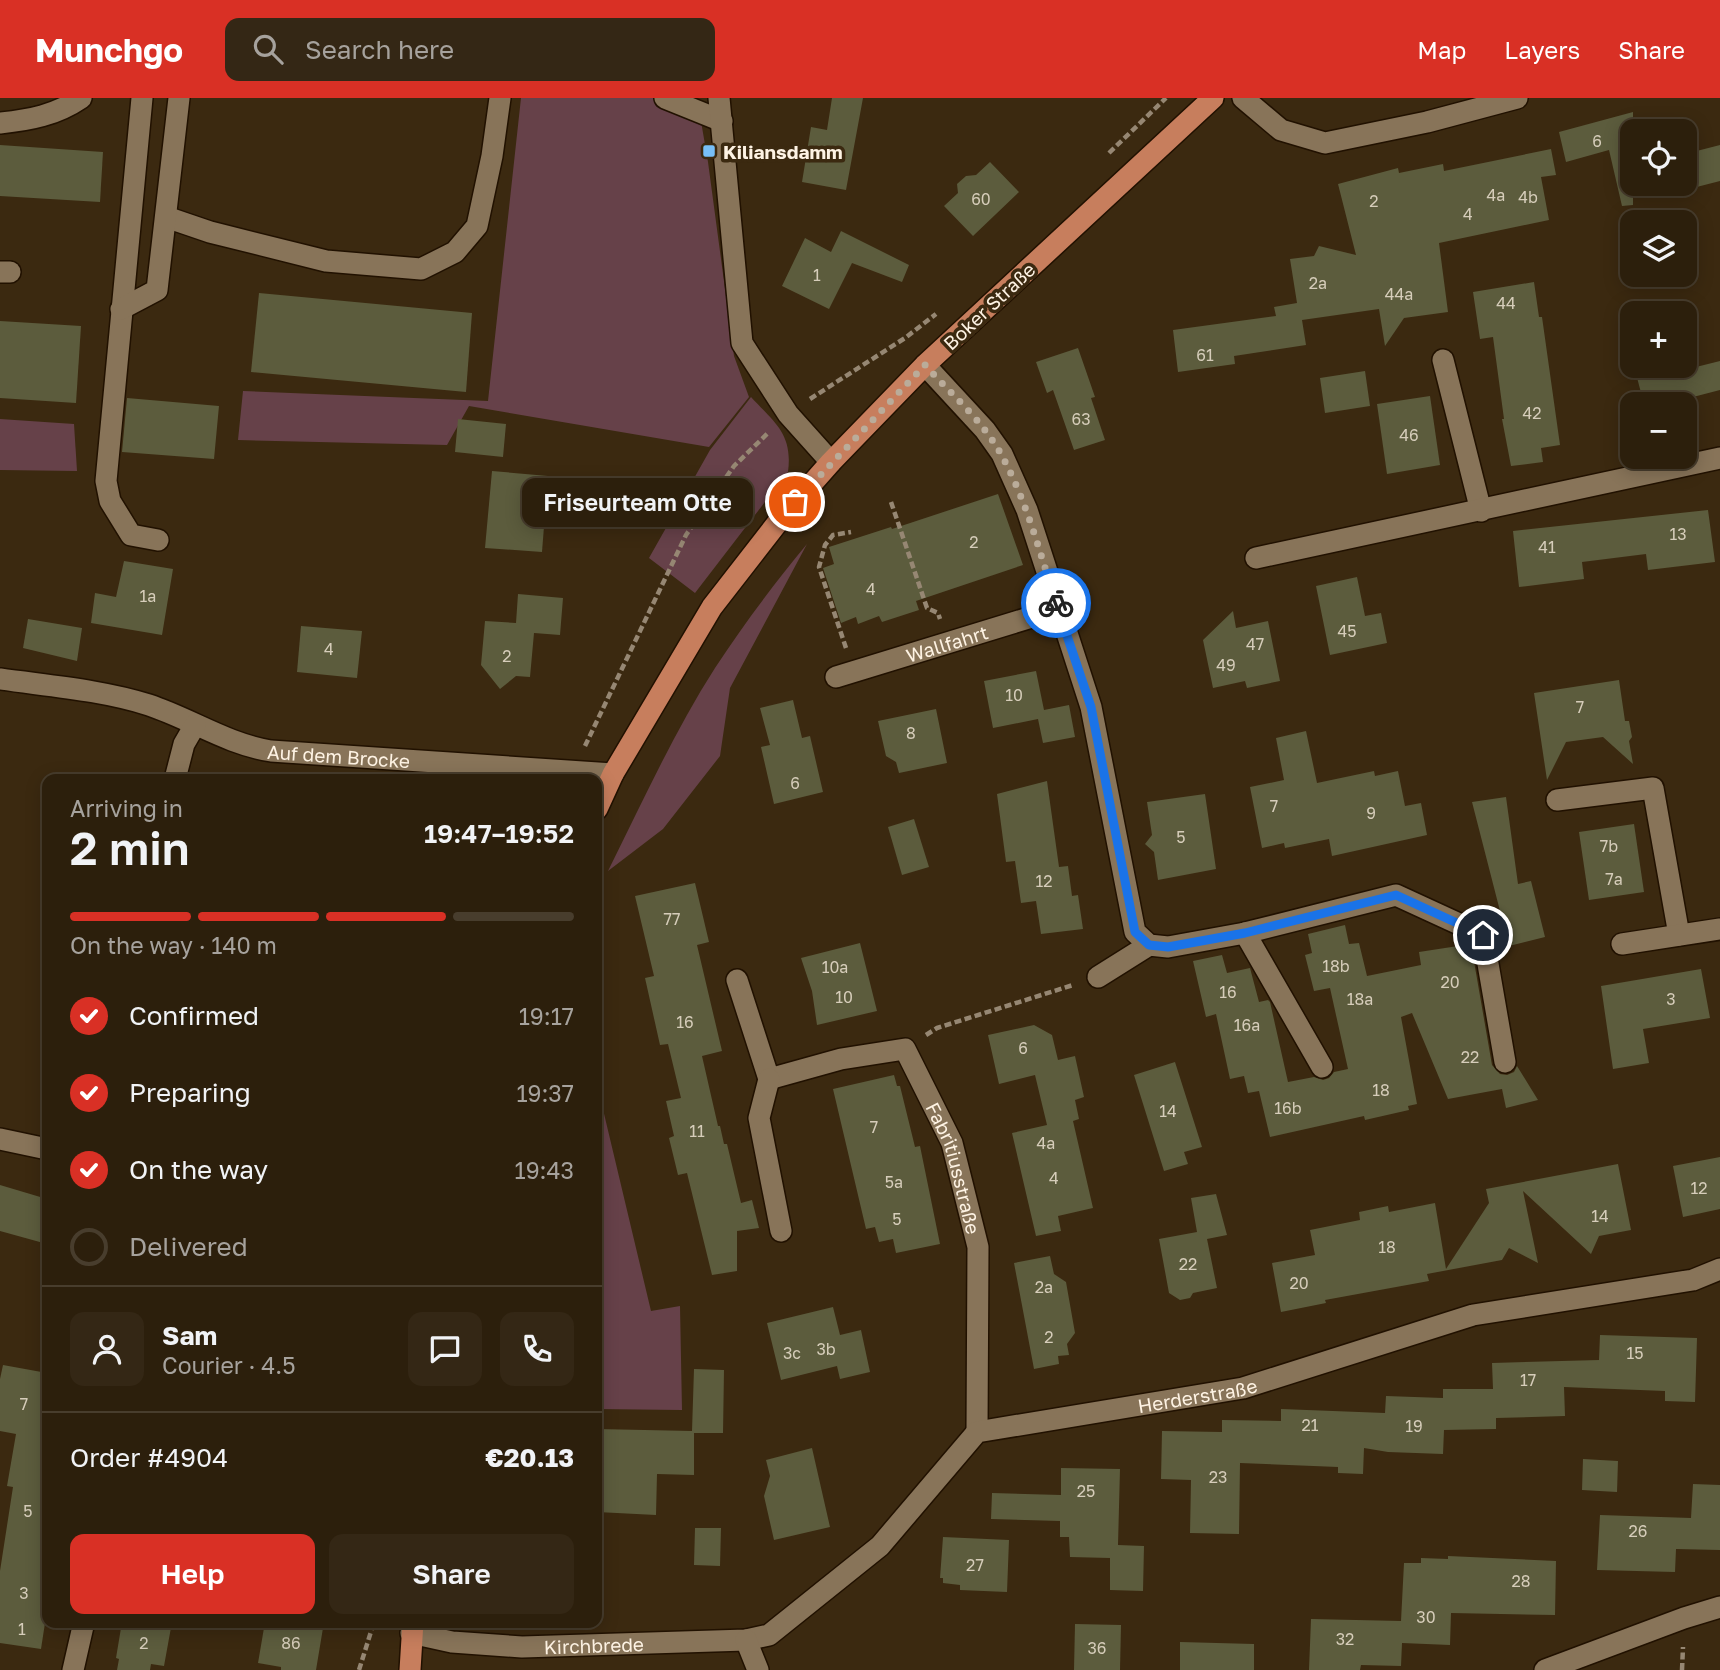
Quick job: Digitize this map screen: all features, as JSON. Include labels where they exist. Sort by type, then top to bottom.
[{"type":"main road","name":"Boker Straße","points":[[602,798],[613,774],[712,607],[778,522],[831,462],[925,365],[1213,98]]},
{"type":"main road","points":[[396,1670],[412,1628]]},
{"type":"main road","points":[[410,1670],[412,1628]]},
{"type":"street","points":[[0,123],[34,120],[67,107],[81,98]]},
{"type":"street","points":[[142,98],[106,481],[110,501],[131,535],[158,540]]},
{"type":"street","points":[[121,309],[157,290],[180,98]]},
{"type":"street","points":[[166,217],[210,232],[326,261],[421,269],[455,252],[477,226],[492,156],[500,98]]},
{"type":"street","points":[[665,98],[722,121]]},
{"type":"street","points":[[719,98],[742,343],[788,414],[831,462]]},
{"type":"street","points":[[1243,98],[1281,130],[1325,143],[1427,122],[1517,98]]},
{"type":"street","points":[[1443,360],[1481,511]]},
{"type":"street","points":[[925,365],[985,430],[1002,454],[1027,510],[1091,707],[1135,932],[1149,945],[1168,947],[1245,933],[1396,895],[1483,935],[1506,1062]]},
{"type":"street","points":[[1256,558],[1720,458]]},
{"type":"street","name":"Wallfahrt","points":[[845,674],[1058,609]]},
{"type":"street","name":"Auf dem Brocke","points":[[0,679],[124,698],[152,706],[235,743],[271,751],[613,774]]},
{"type":"street","points":[[177,774],[184,744],[195,725]]},
{"type":"street","points":[[1557,800],[1653,788],[1679,935]]},
{"type":"street","points":[[1622,944],[1720,929]]},
{"type":"street","points":[[1245,933],[1322,1067]]},
{"type":"street","points":[[1098,977],[1149,945]]},
{"type":"street","points":[[737,980],[769,1079],[759,1118],[781,1231]]},
{"type":"street","points":[[769,1079],[841,1059],[905,1049]]},
{"type":"street","name":"Fabritiusstraße","points":[[905,1049],[952,1143],[978,1247],[977,1432]]},
{"type":"street","points":[[0,1139],[42,1148]]},
{"type":"street","name":"Herderstraße","points":[[977,1432],[1243,1388],[1473,1315],[1693,1280],[1720,1269]]},
{"type":"street","points":[[758,1670],[746,1640],[769,1635],[880,1546],[977,1432]]},
{"type":"street","points":[[1545,1670],[1720,1607]]},
{"type":"street","points":[[73,1670],[83,1628]]},
{"type":"street","name":"Kirchbrede","points":[[412,1628],[452,1642],[522,1647],[746,1640]]},
{"type":"path","points":[[572,772],[686,536],[734,466],[788,414],[905,338]]},
{"type":"path","points":[[891,502],[927,607],[938,613],[948,643]]},
{"type":"path","points":[[845,674],[819,567],[825,545],[833,535],[851,532]]},
{"type":"path","points":[[905,1049],[937,1028],[1098,977]]},
{"type":"path","points":[[359,1670],[372,1628]]},
{"type":"shaded area","points":[[521,98],[697,98],[734,356],[749,397],[709,447],[469,406],[447,445],[238,440],[243,391],[488,401]]},
{"type":"shaded area","points":[[751,397],[775,422],[785,438],[789,459],[788,472],[695,593],[649,558],[710,450]]},
{"type":"shaded area","points":[[0,419],[74,424],[77,471],[0,470]]},
{"type":"shaded area","points":[[807,544],[730,688],[720,756],[663,829],[608,871],[700,692],[748,620]]},
{"type":"shaded area","points":[[602,1105],[651,1311],[680,1306],[682,1410],[602,1409]]},
{"type":"building","points":[[832,98],[863,98],[846,190],[802,182],[811,127],[827,130]]},
{"type":"building","points":[[1633,112],[1633,119],[1620,119],[1620,196],[1633,196],[1633,205],[1622,206],[1609,150],[1566,162],[1559,132]]},
{"type":"building","points":[[0,145],[103,152],[100,202],[0,196]]},
{"type":"building","points":[[1720,145],[1720,181],[1697,187],[1697,151]]},
{"type":"building","points":[[1551,149],[1556,175],[1541,177],[1549,220],[1439,243],[1448,312],[1404,318],[1385,346],[1379,309],[1302,320],[1306,345],[1234,356],[1235,364],[1178,372],[1173,330],[1276,316],[1274,307],[1297,303],[1290,259],[1314,256],[1319,246],[1356,255],[1338,184],[1398,168],[1399,173],[1443,164],[1444,171]]},
{"type":"building","points":[[990,162],[1019,192],[973,236],[944,206],[958,193],[957,184],[966,176],[976,175]]},
{"type":"building","points":[[841,231],[909,265],[902,282],[852,263],[829,309],[782,286],[805,238],[831,252]]},
{"type":"building","points":[[1534,282],[1539,317],[1542,317],[1560,445],[1541,448],[1543,462],[1511,466],[1502,419],[1493,337],[1480,339],[1473,292]]},
{"type":"building","points":[[259,293],[472,313],[466,392],[251,372]]},
{"type":"building","points":[[0,321],[81,326],[76,403],[0,398]]},
{"type":"building","points":[[1078,348],[1095,397],[1091,398],[1105,440],[1074,450],[1053,390],[1047,393],[1036,362]]},
{"type":"building","points":[[1720,361],[1720,390],[1697,396],[1697,392],[1641,392],[1637,378],[1697,378],[1697,367]]},
{"type":"building","points":[[1365,371],[1370,406],[1325,413],[1320,378]]},
{"type":"building","points":[[1430,396],[1440,465],[1387,474],[1377,404]]},
{"type":"building","points":[[127,398],[219,406],[214,459],[122,452]]},
{"type":"building","points":[[458,419],[506,424],[503,457],[455,452]]},
{"type":"building","points":[[492,471],[548,476],[542,552],[485,548]]},
{"type":"building","points":[[998,494],[1023,565],[916,601],[919,610],[882,622],[879,616],[858,624],[856,617],[841,623],[823,568],[834,564],[829,547]]},
{"type":"building","points":[[1708,510],[1715,562],[1648,570],[1646,554],[1582,562],[1584,579],[1519,587],[1513,531]]},
{"type":"building","points":[[124,561],[173,569],[162,635],[91,623],[95,593],[116,597]]},
{"type":"building","points":[[1357,577],[1365,616],[1381,613],[1387,643],[1330,655],[1316,586]]},
{"type":"building","points":[[518,594],[563,598],[560,635],[534,633],[530,677],[516,676],[500,689],[481,665],[485,621],[516,623]]},
{"type":"building","points":[[1233,611],[1236,628],[1268,621],[1280,681],[1247,688],[1245,681],[1213,688],[1203,640]]},
{"type":"building","points":[[28,619],[82,628],[77,661],[23,648]]},
{"type":"building","points":[[301,626],[362,631],[357,678],[297,672]]},
{"type":"building","points":[[1036,671],[1044,710],[1069,705],[1075,737],[1043,743],[1038,719],[993,728],[984,681]]},
{"type":"building","points":[[1619,680],[1625,721],[1629,721],[1632,737],[1629,741],[1633,764],[1603,737],[1566,742],[1547,780],[1534,693]]},
{"type":"building","points":[[793,700],[802,738],[810,736],[823,792],[774,804],[761,747],[770,745],[760,708]]},
{"type":"building","points":[[936,709],[947,763],[899,773],[896,762],[886,756],[878,721]]},
{"type":"building","points":[[1306,731],[1317,783],[1374,771],[1375,776],[1398,771],[1405,806],[1421,803],[1427,835],[1332,856],[1329,839],[1285,848],[1284,843],[1262,848],[1250,787],[1284,780],[1276,738]]},
{"type":"building","points":[[1047,781],[1059,867],[1068,866],[1072,896],[1078,895],[1083,929],[1041,934],[1036,901],[1021,903],[1015,861],[1006,862],[997,794]]},
{"type":"building","points":[[1205,794],[1216,869],[1158,880],[1154,852],[1145,844],[1152,835],[1147,802]]},
{"type":"building","points":[[1506,797],[1518,884],[1531,881],[1545,937],[1509,946],[1472,802]]},
{"type":"building","points":[[914,819],[929,867],[902,875],[888,827]]},
{"type":"building","points":[[1634,824],[1644,892],[1589,900],[1579,832]]},
{"type":"building","points":[[695,883],[709,942],[697,945],[722,1051],[702,1056],[718,1126],[724,1144],[727,1144],[741,1203],[752,1200],[759,1228],[737,1231],[737,1271],[712,1275],[687,1173],[678,1175],[669,1138],[674,1136],[666,1101],[681,1098],[668,1044],[660,1045],[645,978],[654,976],[635,896]]},
{"type":"building","points":[[1345,925],[1349,944],[1359,943],[1367,976],[1421,965],[1419,952],[1471,944],[1492,1065],[1500,1074],[1507,1075],[1514,1072],[1517,1066],[1538,1100],[1506,1108],[1502,1089],[1448,1099],[1412,1013],[1401,1017],[1417,1104],[1408,1106],[1409,1110],[1365,1120],[1364,1116],[1270,1137],[1259,1091],[1248,1093],[1244,1076],[1230,1079],[1216,1014],[1206,1017],[1193,961],[1222,955],[1227,973],[1250,968],[1259,1002],[1270,1002],[1288,1082],[1314,1077],[1323,1080],[1334,1072],[1348,1069],[1330,988],[1314,991],[1305,955],[1312,953],[1308,934]]},
{"type":"building","points":[[860,943],[877,1011],[817,1025],[812,991],[801,958]]},
{"type":"building","points":[[1701,969],[1710,1018],[1643,1029],[1649,1063],[1613,1069],[1601,986]]},
{"type":"building","points":[[1034,1025],[1052,1035],[1058,1060],[1075,1056],[1084,1097],[1075,1100],[1079,1119],[1073,1121],[1093,1208],[1058,1216],[1061,1231],[1036,1236],[1012,1133],[1047,1125],[1035,1075],[999,1084],[988,1035]]},
{"type":"building","points":[[1175,1062],[1202,1147],[1184,1152],[1188,1164],[1164,1171],[1134,1075]]},
{"type":"building","points":[[894,1075],[897,1086],[900,1086],[915,1147],[920,1146],[940,1244],[896,1253],[893,1239],[879,1242],[875,1227],[866,1229],[833,1089]]},
{"type":"building","points":[[1720,1157],[1720,1209],[1683,1217],[1673,1166]]},
{"type":"building","points":[[1618,1164],[1631,1230],[1599,1236],[1591,1254],[1523,1191],[1538,1263],[1509,1248],[1502,1260],[1427,1274],[1429,1281],[1325,1300],[1326,1303],[1281,1312],[1272,1263],[1315,1255],[1310,1230],[1360,1220],[1359,1212],[1388,1206],[1389,1212],[1435,1203],[1446,1269],[1489,1203],[1486,1189]]},
{"type":"building","points":[[0,1185],[42,1198],[42,1243],[0,1231]]},
{"type":"building","points":[[1216,1194],[1227,1235],[1207,1239],[1217,1288],[1193,1293],[1190,1298],[1180,1300],[1169,1293],[1159,1239],[1197,1232],[1191,1198]]},
{"type":"building","points":[[1050,1256],[1054,1274],[1066,1282],[1075,1333],[1067,1344],[1069,1355],[1058,1356],[1059,1364],[1034,1369],[1014,1263]]},
{"type":"building","points":[[833,1307],[840,1335],[861,1330],[870,1372],[840,1379],[837,1366],[781,1380],[767,1323]]},
{"type":"building","points":[[1600,1335],[1697,1338],[1695,1402],[1665,1401],[1665,1391],[1564,1387],[1565,1416],[1496,1418],[1496,1429],[1444,1430],[1443,1454],[1388,1452],[1364,1448],[1363,1474],[1338,1473],[1338,1467],[1240,1463],[1239,1534],[1190,1533],[1191,1480],[1161,1479],[1162,1431],[1222,1432],[1222,1420],[1281,1421],[1281,1409],[1385,1413],[1386,1396],[1443,1398],[1443,1389],[1493,1389],[1492,1363],[1599,1360]]},
{"type":"building","points":[[3,1365],[42,1372],[42,1628],[44,1628],[41,1649],[0,1643],[0,1571],[13,1487],[7,1486],[16,1434],[0,1431],[0,1379]]},
{"type":"building","points":[[694,1369],[724,1370],[723,1433],[694,1433],[694,1475],[657,1474],[656,1515],[602,1512],[602,1429],[692,1431]]},
{"type":"building","points":[[812,1448],[830,1527],[774,1540],[764,1496],[770,1476],[766,1460]]},
{"type":"building","points":[[1583,1459],[1618,1461],[1617,1492],[1582,1490]]},
{"type":"building","points":[[1061,1468],[1120,1469],[1118,1545],[1144,1546],[1143,1591],[1110,1590],[1110,1558],[1070,1557],[1069,1537],[1060,1537],[1060,1521],[991,1519],[992,1493],[1061,1495]]},
{"type":"building","points":[[1693,1484],[1720,1485],[1720,1550],[1676,1549],[1675,1572],[1597,1570],[1600,1515],[1691,1518]]},
{"type":"building","points":[[695,1528],[721,1528],[720,1566],[694,1565]]},
{"type":"building","points":[[943,1537],[1009,1540],[1007,1592],[960,1590],[960,1585],[943,1583],[943,1578],[940,1578]]},
{"type":"building","points":[[1448,1556],[1556,1561],[1555,1615],[1451,1613],[1450,1645],[1402,1643],[1401,1666],[1361,1665],[1360,1670],[1309,1670],[1311,1619],[1401,1621],[1404,1563],[1421,1563],[1421,1558],[1448,1559]]},
{"type":"building","points":[[1075,1624],[1121,1625],[1120,1670],[1074,1670]]},
{"type":"building","points":[[121,1628],[171,1628],[164,1666],[151,1664],[150,1670],[117,1670],[119,1659],[116,1658]]},
{"type":"building","points":[[264,1628],[323,1628],[316,1670],[281,1670],[281,1667],[258,1663]]},
{"type":"building","points":[[1180,1642],[1254,1644],[1254,1670],[1180,1670]]},
{"type":"way so far","points":[[795,502],[925,365],[985,430],[1002,454],[1027,510],[1056,603]]},
{"type":"place","name":"Kiliansdamm","points":[[709,151]]},
{"type":"place","name":"Friseurteam Otte","points":[[795,502]]},
{"type":"route","points":[[1056,603],[1091,707],[1135,932],[1149,945],[1168,947],[1245,933],[1396,895],[1483,935]]}]
